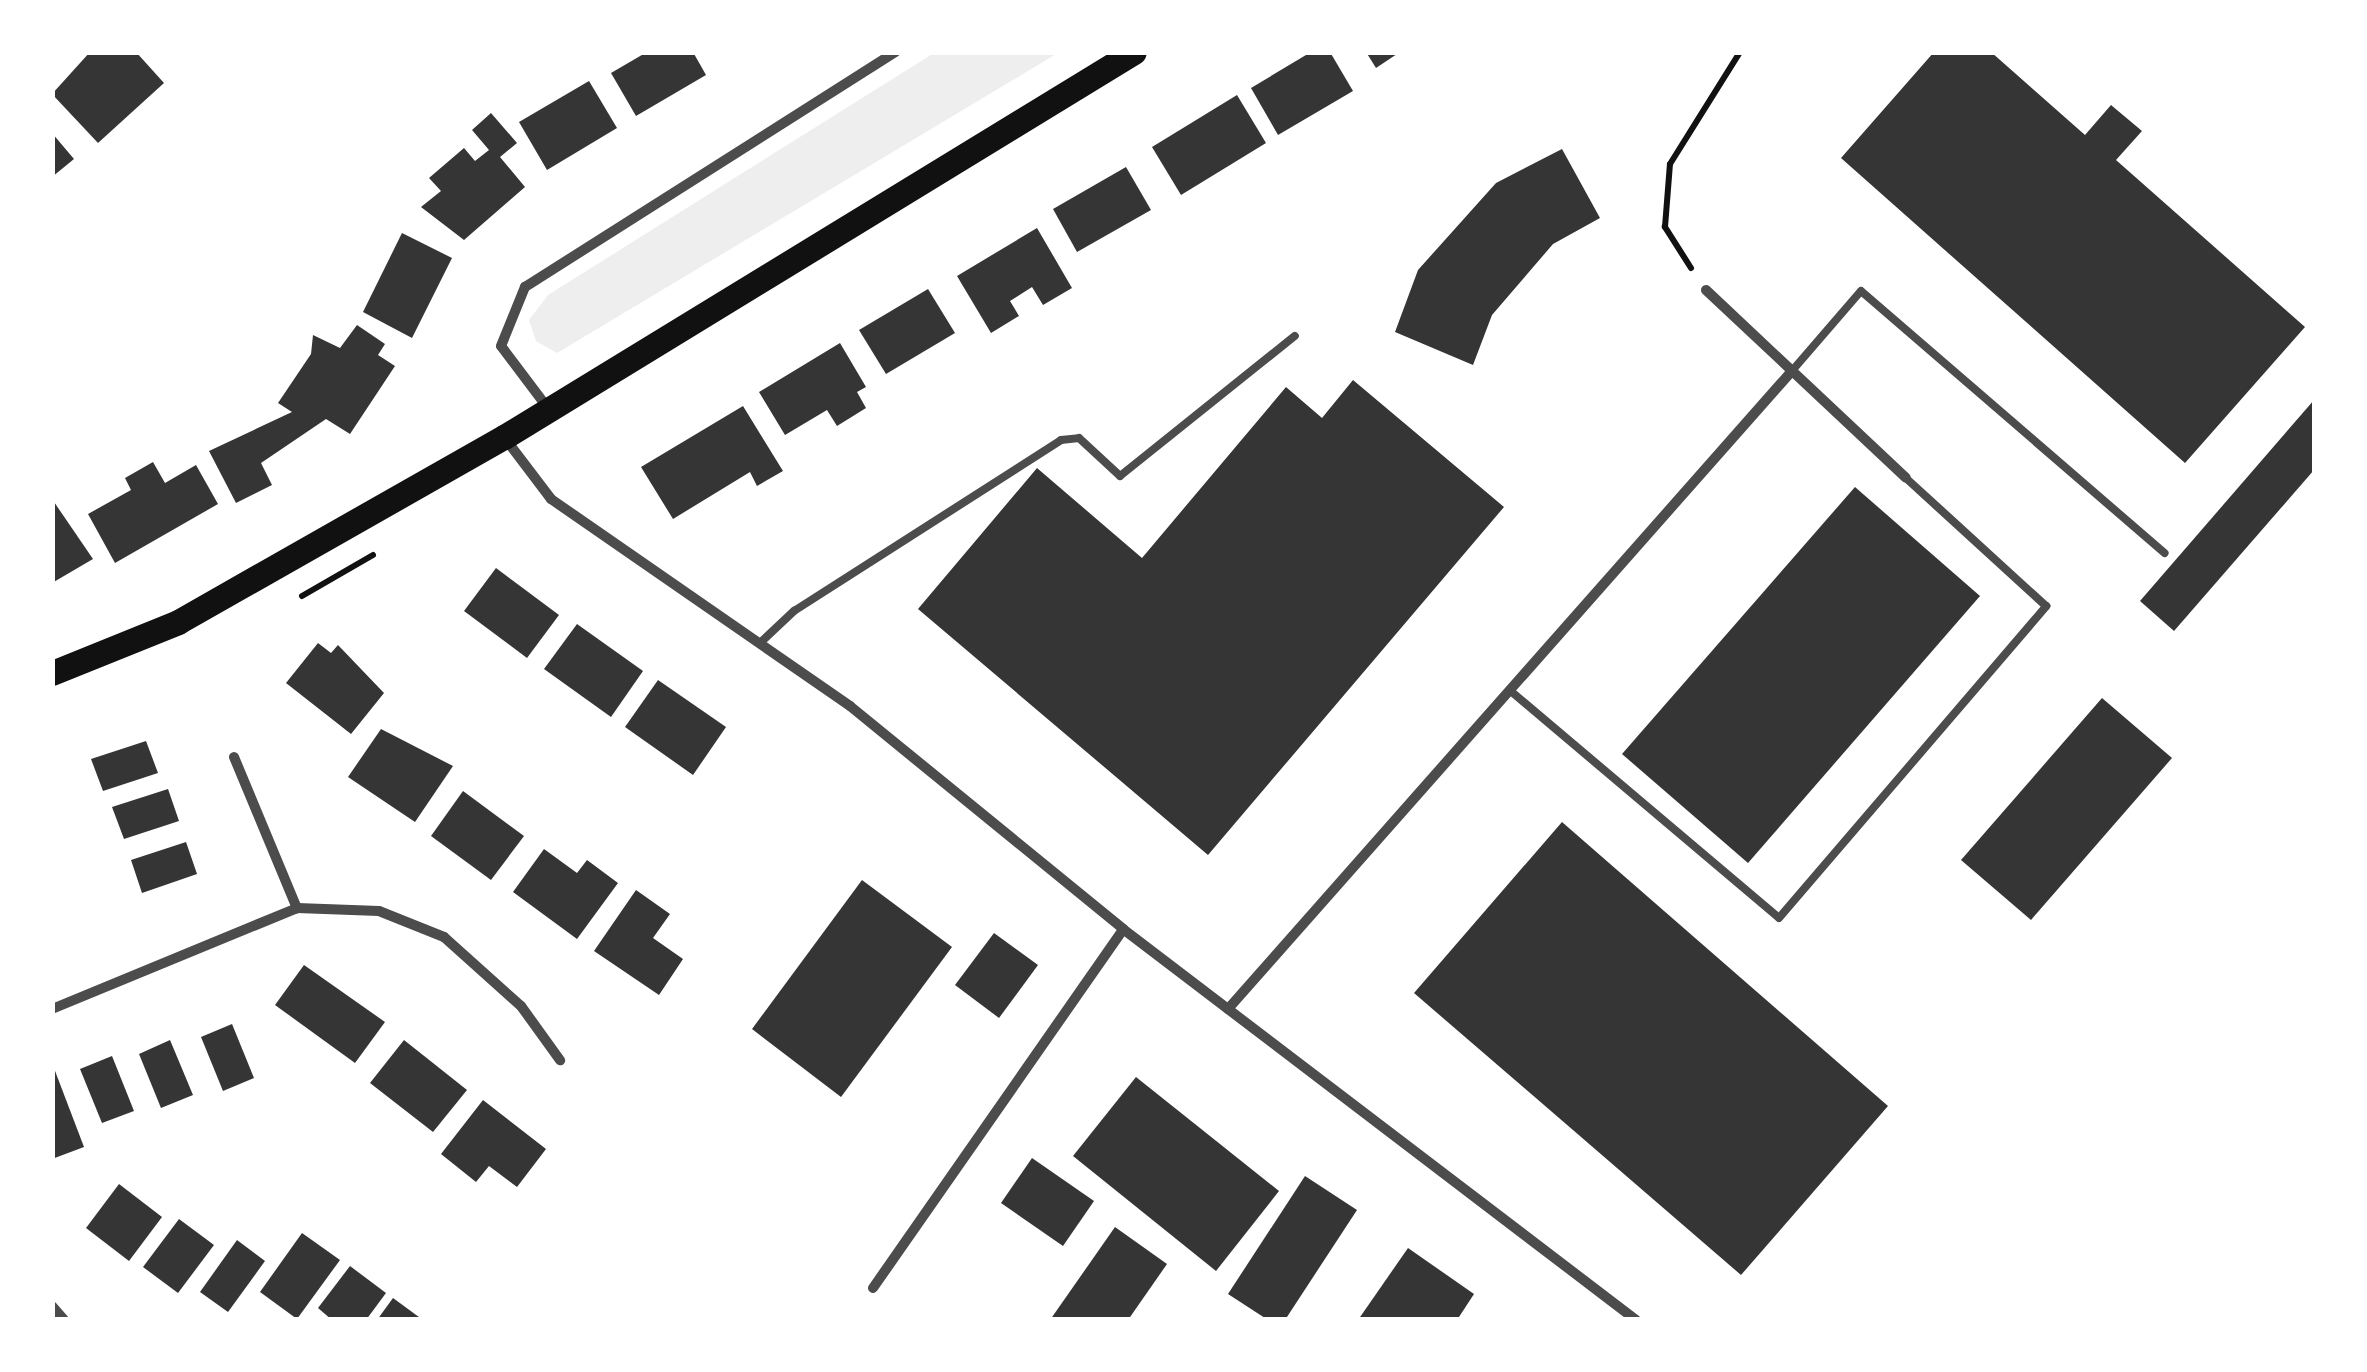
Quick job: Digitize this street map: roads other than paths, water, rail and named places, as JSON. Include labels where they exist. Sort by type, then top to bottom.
[{"type":"main road","points":[[52,673],[178,622],[504,436],[1134,52]]},
{"type":"street","points":[[547,408],[501,346],[524,287],[896,52]]},
{"type":"street","points":[[1706,290],[1906,478]]},
{"type":"street","points":[[1228,1008],[1512,692],[1791,372]]},
{"type":"street","points":[[504,436],[551,498],[760,643],[1124,929],[1636,1320]]},
{"type":"street","points":[[234,757],[297,908]]},
{"type":"street","points":[[52,1010],[297,908],[378,912],[444,937],[521,1006],[560,1060]]},
{"type":"street","points":[[873,1288],[1124,929]]},
{"type":"street","points":[[52,1306],[64,1320]]},
{"type":"lane","points":[[1791,372],[1861,291],[2165,553]]},
{"type":"lane","points":[[760,643],[794,610],[1060,440],[1079,438],[1120,476],[1296,336]]},
{"type":"lane","points":[[1512,692],[1779,918],[2046,606],[1906,478]]}]
